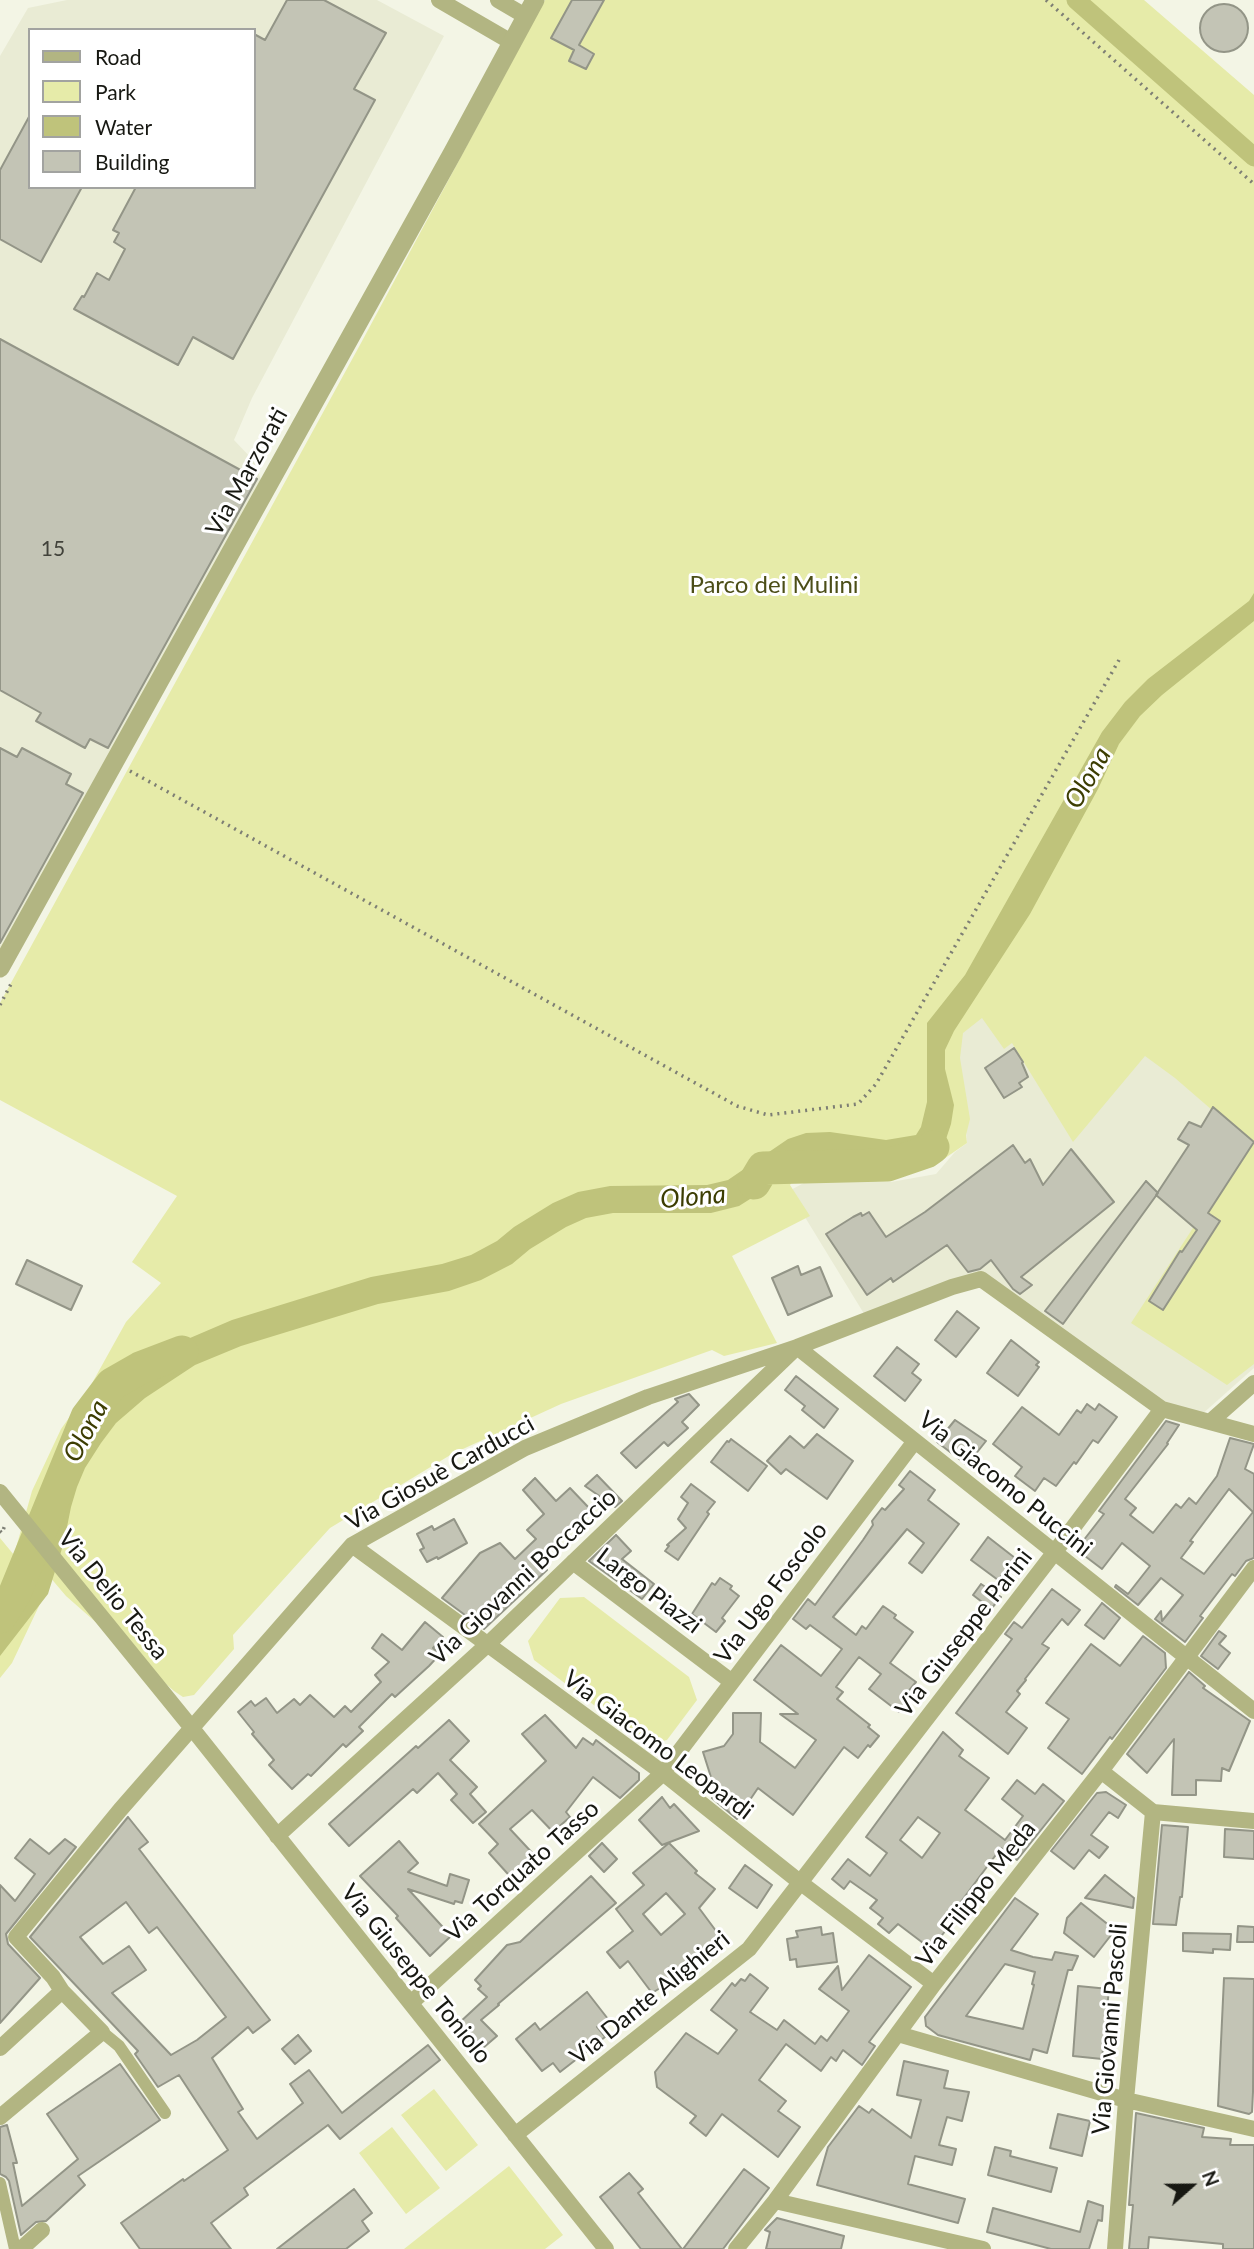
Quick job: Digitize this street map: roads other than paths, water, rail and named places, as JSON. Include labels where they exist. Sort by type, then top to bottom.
[{"type":"street","points":[[439,0],[513,43]]},
{"type":"street","points":[[498,0],[531,8]]},
{"type":"street","name":"Via Marzorati","points":[[0,968],[531,8]]},
{"type":"street","name":"Via Giosuè Carducci","points":[[62,1991],[53,1977],[16,1937],[191,1727],[352,1545],[525,1448],[648,1397],[797,1348],[952,1287],[981,1279],[1162,1409]]},
{"type":"street","name":"Via Giacomo Puccini","points":[[797,1348],[1254,1711]]},
{"type":"street","name":"Via Giovanni Boccaccio","points":[[277,1836],[487,1645],[797,1348]]},
{"type":"street","points":[[1210,1422],[1254,1383]]},
{"type":"street","points":[[1162,1409],[1254,1434]]},
{"type":"street","name":"Via Giuseppe Parini","points":[[800,1883],[1162,1409]]},
{"type":"street","name":"Via Ugo Foscolo","points":[[663,1773],[915,1441]]},
{"type":"street","name":"Via Delio Tessa","points":[[0,1492],[191,1727]]},
{"type":"street","name":"Via Giacomo Leopardi","points":[[352,1545],[663,1773],[800,1883],[934,1984]]},
{"type":"street","name":"Largo Piazzi","points":[[573,1562],[732,1682]]},
{"type":"street","name":"Via Filippo Meda","points":[[736,2249],[775,2201],[934,1984],[1101,1771],[1254,1568]]},
{"type":"street","name":"Via Giuseppe Toniolo","points":[[191,1727],[606,2249]]},
{"type":"street","points":[[1101,1771],[1153,1812],[1254,1821]]},
{"type":"street","name":"Via Torquato Tasso","points":[[412,2002],[663,1773]]},
{"type":"street","name":"Via Giovanni Pascoli","points":[[1115,2249],[1153,1812]]},
{"type":"street","name":"Via Dante Alighieri","points":[[515,2135],[749,1949],[800,1883]]},
{"type":"street","points":[[0,2048],[62,1991],[119,2046],[165,2113]]},
{"type":"street","points":[[0,2117],[102,2032]]},
{"type":"street","points":[[898,2034],[1126,2100],[1254,2129]]},
{"type":"street","points":[[0,2183],[15,2249]]},
{"type":"street","points":[[775,2201],[984,2249]]},
{"type":"street","points":[[21,2249],[41,2230]]},
{"type":"water","points":[[1254,593],[1254,621],[1162,695],[1140,716],[1119,744],[1098,789],[1030,914],[954,1031],[945,1050],[945,1069],[954,1105],[951,1124],[946,1139],[931,1156],[906,1164],[882,1163],[831,1154],[810,1157],[774,1178],[758,1194],[739,1206],[711,1213],[613,1213],[586,1218],[566,1227],[530,1249],[512,1264],[481,1280],[449,1291],[378,1304],[241,1346],[195,1365],[145,1398],[116,1423],[101,1443],[77,1487],[48,1594],[0,1656],[0,1616],[24,1581],[37,1555],[49,1501],[64,1461],[80,1433],[103,1399],[128,1376],[183,1341],[232,1320],[371,1277],[442,1264],[471,1255],[497,1241],[553,1203],[578,1192],[610,1186],[707,1185],[728,1180],[788,1139],[806,1133],[830,1132],[886,1140],[916,1135],[921,1127],[927,1102],[927,1023],[965,975],[1102,732],[1125,702],[1148,679],[1249,601]]},
{"type":"waterway","points":[[1076,0],[1254,157]]},
{"type":"waterway","name":"Olona","points":[[754,1183],[763,1168],[888,1165],[933,1147]]},
{"type":"waterway","name":"Olona","points":[[0,1617],[14,1595],[87,1417],[112,1384],[140,1368],[182,1352]]},
{"type":"park label","name":"Parco dei Mulini","points":[[774,585]]}]
